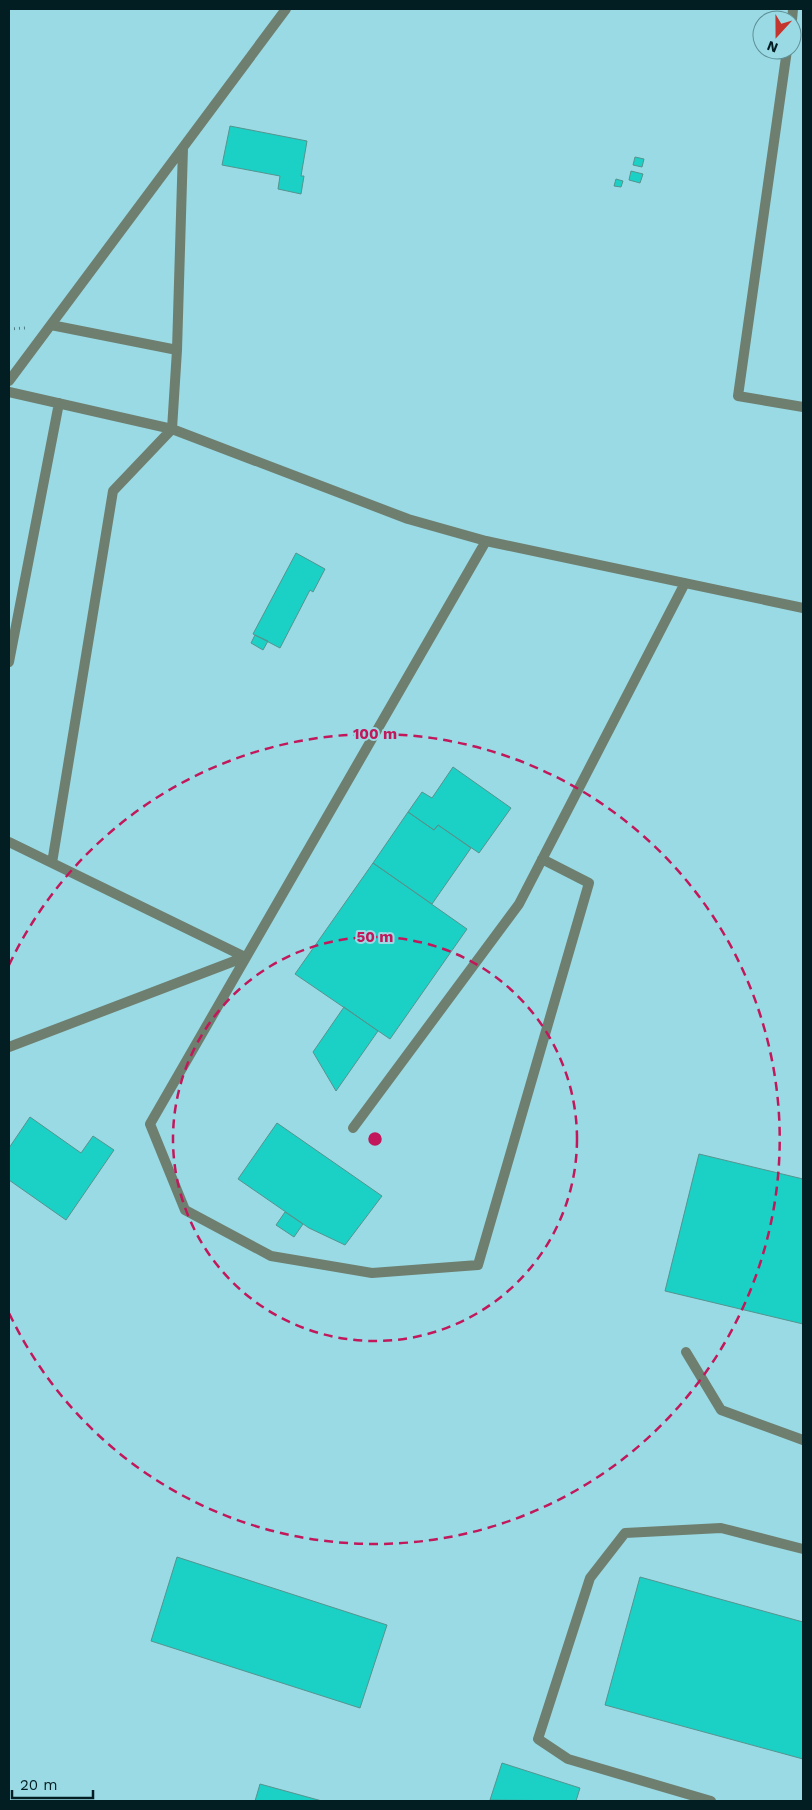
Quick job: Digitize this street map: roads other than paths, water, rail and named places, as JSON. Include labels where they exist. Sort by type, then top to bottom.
[{"type":"lane","points":[[9,381],[286,9]]},
{"type":"lane","points":[[787,60],[738,396],[803,407]]},
{"type":"lane","points":[[52,863],[113,491],[172,429],[177,350],[183,148]]},
{"type":"lane","points":[[51,325],[177,350]]},
{"type":"lane","points":[[9,392],[172,429],[408,519],[486,541],[803,608]]},
{"type":"lane","points":[[9,662],[59,404]]},
{"type":"lane","points":[[486,541],[150,1124],[185,1210],[271,1256],[372,1273],[478,1265],[589,883],[542,859]]},
{"type":"lane","points":[[353,1128],[519,904],[685,583]]},
{"type":"lane","points":[[9,842],[245,957]]},
{"type":"lane","points":[[9,1047],[245,957]]},
{"type":"lane","points":[[686,1352],[721,1410],[803,1440]]},
{"type":"lane","points":[[711,1801],[568,1759],[538,1739],[590,1578],[625,1533],[721,1528],[803,1549]]}]
